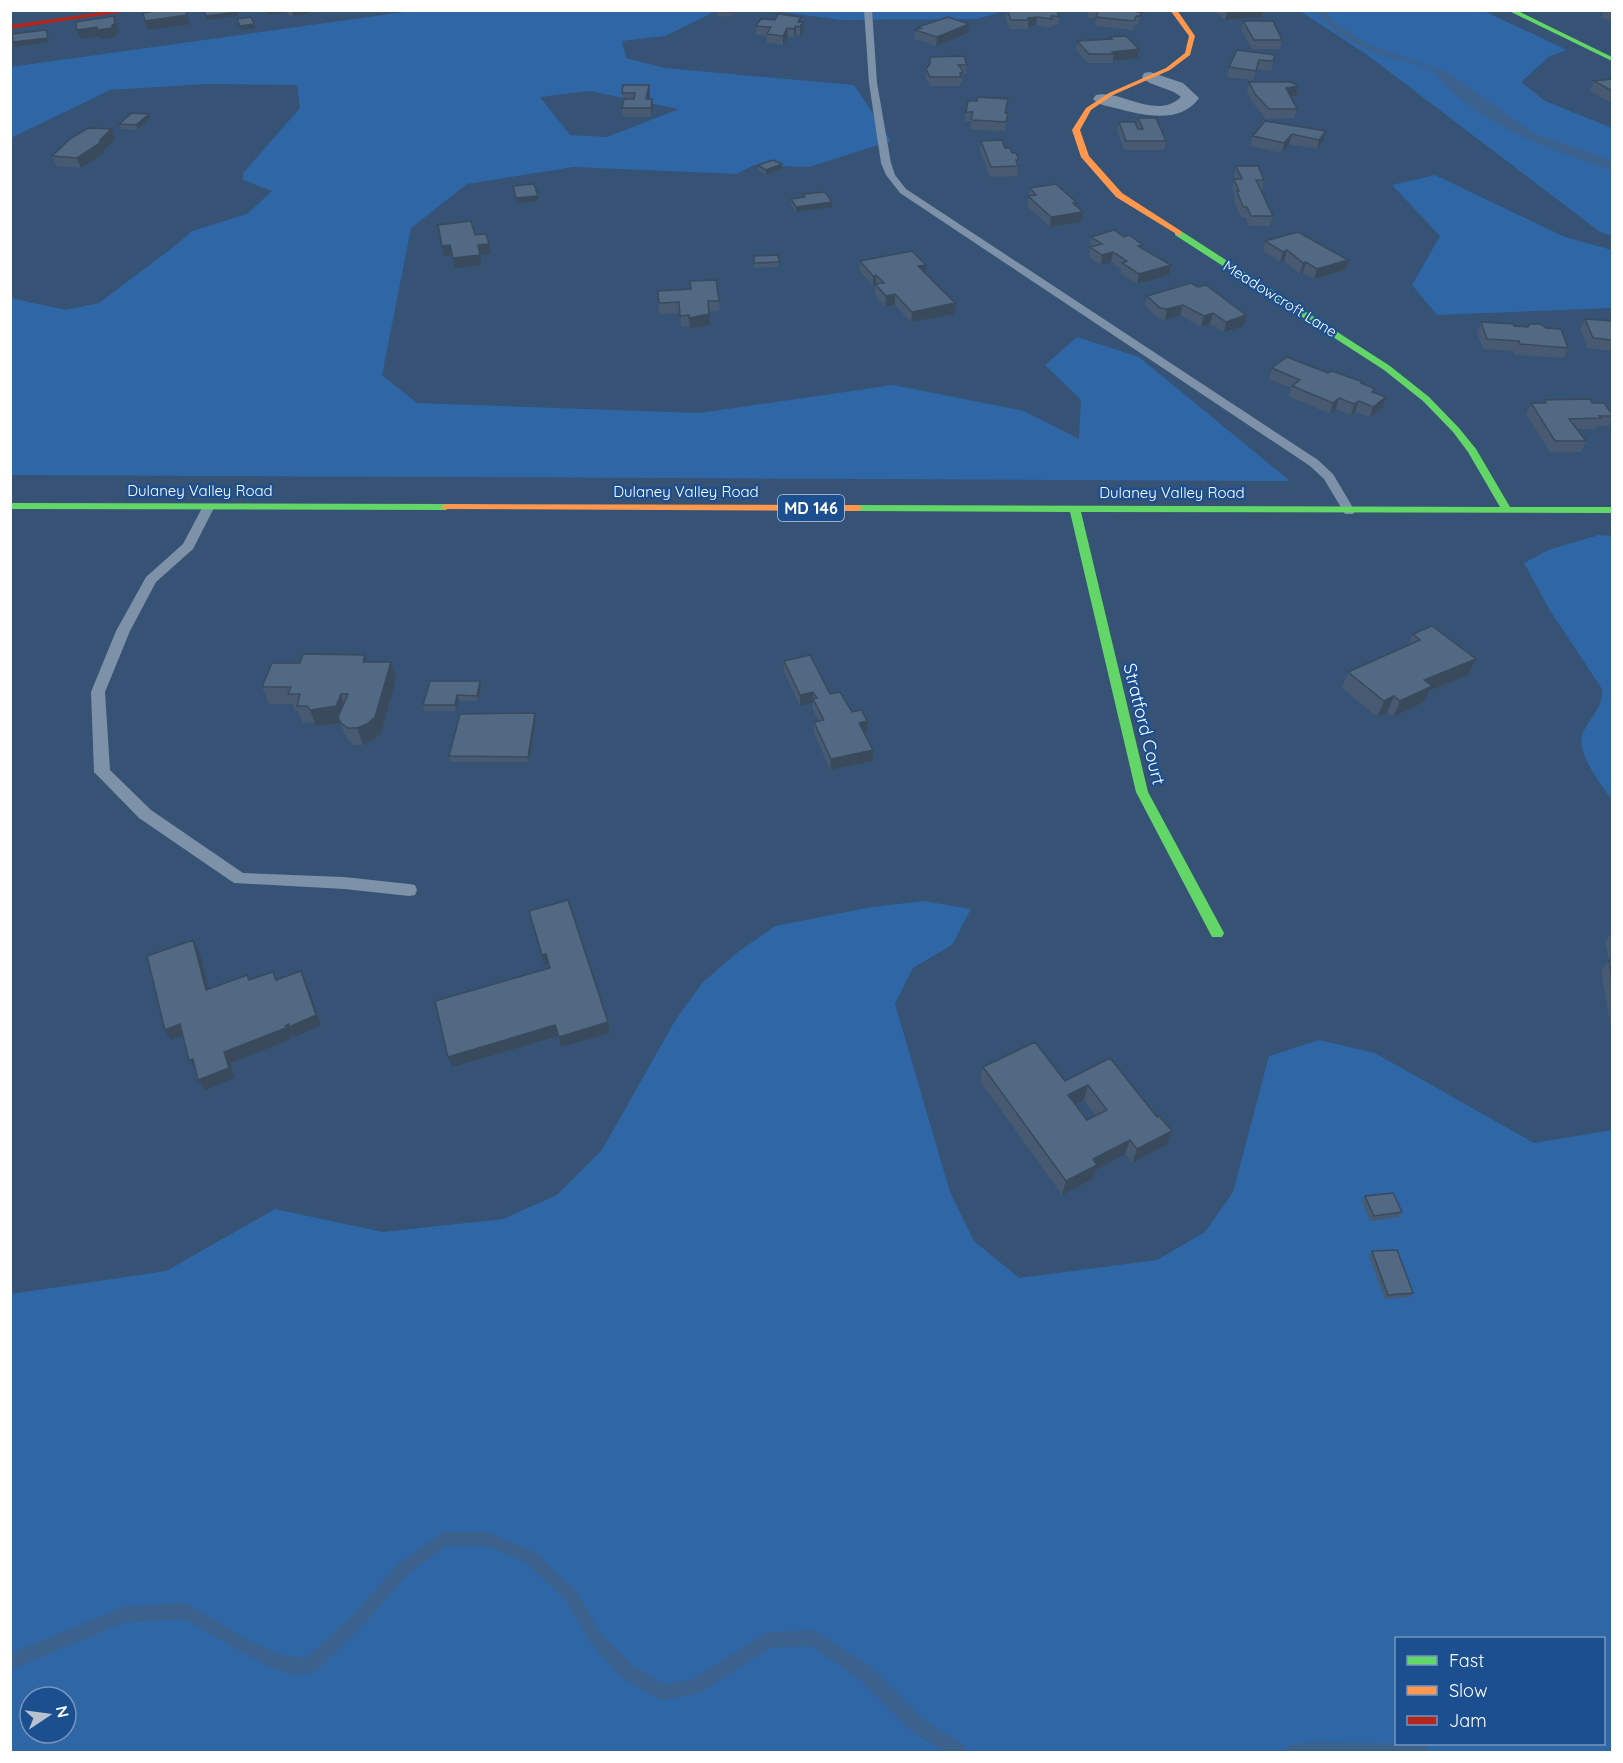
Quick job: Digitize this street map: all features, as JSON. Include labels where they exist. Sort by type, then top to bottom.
[{"type":"street","points":[[10,27],[133,10]]},
{"type":"street","name":"Meadowcroft Lane","points":[[1173,10],[1188,29],[1192,38],[1192,46],[1185,56],[1150,77],[1102,99],[1087,111],[1077,122],[1075,135],[1080,152],[1100,179],[1149,216],[1387,368],[1421,395],[1448,420],[1470,448],[1507,510]]},
{"type":"street","points":[[1510,10],[1612,58]]},
{"type":"street","points":[[1102,99],[1134,108],[1167,110],[1180,107],[1190,98],[1186,91],[1178,86],[1150,77]]},
{"type":"street","name":"Dulaney Valley Road","points":[[10,506],[1612,510]]},
{"type":"street","name":"Stratford Court","points":[[1075,509],[1100,610],[1115,687],[1142,792],[1217,933]]},
{"type":"lane","points":[[868,10],[873,83],[886,163],[891,175],[903,191],[1314,463],[1329,477],[1349,511]]},
{"type":"lane","points":[[208,508],[188,546],[151,580],[123,631],[98,692],[102,772],[145,814],[240,879],[344,883],[410,890]]},
{"type":"shaded area","points":[[411,11],[716,11],[665,36],[622,41],[626,58],[665,68],[854,85],[891,141],[809,167],[754,165],[737,174],[573,167],[467,184],[411,228],[382,375],[417,403],[699,413],[893,385],[1024,411],[1079,439],[1081,400],[1045,365],[1077,337],[1139,357],[1290,481],[11,475],[11,298],[66,310],[99,303],[192,231],[247,214],[272,191],[243,180],[243,173],[300,108],[297,85],[207,84],[110,90],[11,138],[10,67]],"holes":[[[590,91],[679,109],[607,137],[570,135],[540,97]]]},
{"type":"shaded area","points":[[775,11],[1005,11],[977,19],[841,20]]},
{"type":"shaded area","points":[[1300,11],[1484,11],[1567,50],[1550,56],[1521,82],[1545,101],[1612,128],[1612,236],[1600,232],[1366,54]]},
{"type":"shaded area","points":[[1313,11],[1325,11],[1334,22],[1369,45],[1447,72],[1535,134],[1612,162],[1612,171],[1541,145],[1490,120],[1454,93],[1434,72],[1358,45],[1329,26]]},
{"type":"shaded area","points":[[1435,175],[1565,237],[1612,250],[1612,308],[1437,315],[1412,285],[1440,236],[1392,185]]},
{"type":"shaded area","points":[[1599,535],[1612,536],[1612,800],[1591,770],[1581,743],[1585,729],[1598,709],[1602,689],[1549,609],[1524,563],[1548,550]]},
{"type":"shaded area","points":[[924,901],[971,909],[952,945],[913,968],[895,1004],[950,1192],[974,1241],[1019,1278],[1157,1260],[1205,1232],[1233,1192],[1269,1056],[1319,1040],[1375,1053],[1534,1143],[1612,1130],[1612,1752],[11,1752],[11,1294],[166,1271],[275,1209],[383,1232],[503,1219],[557,1195],[602,1150],[676,1019],[703,982],[738,952],[775,926],[872,907]]},
{"type":"building","points":[[185,10],[187,15],[145,21],[143,13]]},
{"type":"building","points":[[204,10],[236,10],[237,12],[206,16]]},
{"type":"building","points":[[1007,10],[1057,10],[1059,16],[1051,16],[1052,19],[1037,17],[1028,18],[1028,20],[1011,20]]},
{"type":"building","points":[[1099,10],[1137,10],[1141,13],[1134,21],[1096,17]]},
{"type":"building","points":[[778,14],[801,17],[798,22],[803,22],[800,27],[787,28],[783,36],[767,34],[771,27],[756,26],[761,19],[775,20]]},
{"type":"building","points":[[114,16],[115,24],[112,28],[98,30],[97,27],[77,30],[76,22]]},
{"type":"building","points":[[251,17],[254,24],[240,26],[237,19]]},
{"type":"building","points":[[948,17],[969,24],[937,37],[915,30],[921,28],[918,27]]},
{"type":"building","points":[[1243,21],[1273,21],[1282,40],[1254,40]]},
{"type":"building","points":[[46,30],[48,38],[13,42],[12,34]]},
{"type":"building","points":[[1126,36],[1139,49],[1112,52],[1114,54],[1089,54],[1077,41],[1112,39],[1110,37]]},
{"type":"building","points":[[1237,50],[1275,55],[1273,61],[1259,60],[1256,71],[1229,67]]},
{"type":"building","points":[[964,56],[967,65],[958,65],[963,73],[960,73],[961,77],[930,77],[926,69],[930,64],[930,57]]},
{"type":"building","points":[[1612,79],[1612,91],[1594,81]]},
{"type":"building","points":[[1249,82],[1291,82],[1298,86],[1286,88],[1297,109],[1269,109],[1255,94]]},
{"type":"building","points":[[623,85],[649,85],[646,99],[652,99],[651,108],[622,108],[624,99],[634,99],[635,93],[622,93]]},
{"type":"building","points":[[978,97],[1008,99],[1006,122],[971,119],[973,112],[966,112],[968,101],[977,101]]},
{"type":"building","points":[[132,113],[149,114],[136,125],[119,124]]},
{"type":"building","points":[[1138,118],[1156,118],[1166,141],[1126,141],[1119,122],[1135,122],[1138,129],[1143,129]]},
{"type":"building","points":[[1265,121],[1326,131],[1319,140],[1292,134],[1284,143],[1253,136]]},
{"type":"building","points":[[88,128],[111,129],[100,140],[100,143],[77,158],[52,156],[70,139]]},
{"type":"building","points":[[1002,140],[1005,148],[1010,148],[1012,153],[1016,153],[1019,160],[1016,160],[1018,166],[991,167],[981,141]]},
{"type":"building","points":[[773,160],[782,164],[766,170],[758,165]]},
{"type":"building","points":[[1236,166],[1258,166],[1264,180],[1256,180],[1273,216],[1251,216],[1247,207],[1243,207],[1234,179],[1242,179]]},
{"type":"building","points":[[534,184],[538,196],[516,198],[513,186]]},
{"type":"building","points":[[1056,184],[1077,203],[1073,203],[1083,212],[1051,217],[1028,196],[1036,195],[1030,188]]},
{"type":"building","points":[[825,192],[832,202],[796,207],[791,199],[805,197],[803,194]]},
{"type":"building","points":[[471,221],[475,235],[486,234],[489,244],[478,245],[480,255],[453,258],[450,245],[442,246],[438,225]]},
{"type":"building","points":[[1114,230],[1124,237],[1129,235],[1143,245],[1138,246],[1171,265],[1139,274],[1122,263],[1127,261],[1113,252],[1102,255],[1090,247],[1102,244],[1091,237]]},
{"type":"building","points":[[1298,232],[1348,260],[1317,269],[1306,262],[1303,263],[1287,250],[1283,252],[1265,241]]},
{"type":"building","points":[[912,251],[926,265],[918,266],[955,303],[912,312],[895,294],[886,296],[875,284],[884,283],[876,275],[873,276],[860,261]]},
{"type":"building","points":[[778,255],[779,262],[754,263],[754,256]]},
{"type":"building","points":[[716,280],[719,301],[708,301],[709,314],[689,318],[689,315],[680,316],[679,302],[659,303],[658,291],[691,289],[690,281]]},
{"type":"building","points":[[1191,283],[1198,287],[1206,285],[1246,315],[1226,322],[1213,313],[1204,316],[1183,305],[1167,309],[1160,308],[1147,296]]},
{"type":"building","points":[[1585,319],[1612,321],[1612,340],[1593,338]]},
{"type":"building","points":[[1481,322],[1528,327],[1530,324],[1540,324],[1546,328],[1561,329],[1568,348],[1487,339]]},
{"type":"building","points":[[1287,357],[1328,373],[1332,371],[1363,382],[1361,383],[1375,389],[1372,392],[1386,397],[1373,407],[1359,401],[1354,404],[1339,398],[1333,403],[1292,386],[1300,380],[1272,368]]},
{"type":"building","points":[[1590,399],[1592,403],[1604,403],[1612,416],[1569,419],[1586,441],[1555,441],[1531,403],[1546,403],[1544,400]]},
{"type":"building","points":[[1432,626],[1476,659],[1424,680],[1432,686],[1400,701],[1394,696],[1384,701],[1348,672],[1420,640],[1413,634]]},
{"type":"building","points":[[303,654],[365,655],[363,662],[391,662],[375,717],[367,724],[357,728],[348,728],[341,723],[338,717],[348,694],[341,694],[336,706],[310,710],[307,706],[297,706],[300,694],[288,694],[291,687],[262,687],[272,663],[300,663]]},
{"type":"building","points":[[810,655],[830,694],[840,692],[852,712],[861,710],[867,721],[859,723],[873,750],[831,759],[814,722],[824,720],[813,699],[817,698],[813,692],[800,695],[784,661]]},
{"type":"building","points":[[430,681],[480,681],[477,696],[457,695],[455,705],[423,705]]},
{"type":"building","points":[[535,713],[528,757],[449,756],[460,714]]},
{"type":"building","points":[[568,900],[608,1022],[559,1037],[555,1025],[448,1057],[435,1001],[550,968],[546,954],[542,955],[529,911]]},
{"type":"building","points":[[193,940],[206,990],[247,975],[249,980],[273,972],[276,980],[301,971],[316,1015],[224,1052],[229,1068],[198,1080],[193,1059],[189,1060],[180,1024],[165,1030],[147,956]]},
{"type":"building","points":[[1609,960],[1612,961],[1612,979]]},
{"type":"building","points":[[1035,1042],[1065,1081],[1110,1058],[1157,1117],[1159,1116],[1172,1131],[1137,1149],[1130,1140],[1093,1159],[1097,1165],[1066,1181],[983,1067]],"holes":[[[1088,1085],[1107,1110],[1087,1120],[1068,1095]]]},
{"type":"building","points":[[1393,1193],[1402,1212],[1374,1216],[1365,1196]]},
{"type":"building","points":[[1397,1250],[1413,1293],[1388,1295],[1372,1251]]},
{"type":"waterway","points":[[10,1662],[123,1615],[185,1611],[245,1646],[280,1663],[309,1666],[357,1621],[403,1569],[444,1539],[487,1539],[532,1558],[571,1596],[597,1640],[629,1673],[663,1692],[694,1687],[768,1640],[813,1638],[865,1673],[917,1725],[959,1752]]},
{"type":"waterway","points":[[1294,1752],[1314,1750],[1421,1752]]},
{"type":"traffic: fast","points":[[1510,10],[1612,59]]},
{"type":"traffic: fast","points":[[1178,233],[1387,368],[1426,399],[1456,430],[1472,451],[1507,510]]},
{"type":"traffic: fast","points":[[10,506],[446,507]]},
{"type":"traffic: fast","points":[[858,508],[1612,510]]},
{"type":"traffic: fast","points":[[1075,509],[1142,792],[1217,933]]},
{"type":"traffic: slow","points":[[1173,10],[1192,36],[1188,54],[1168,69],[1111,94],[1088,109],[1076,130],[1085,157],[1119,195],[1178,233]]},
{"type":"traffic: slow","points":[[446,507],[858,508]]},
{"type":"traffic: jam","points":[[10,27],[133,10]]}]
